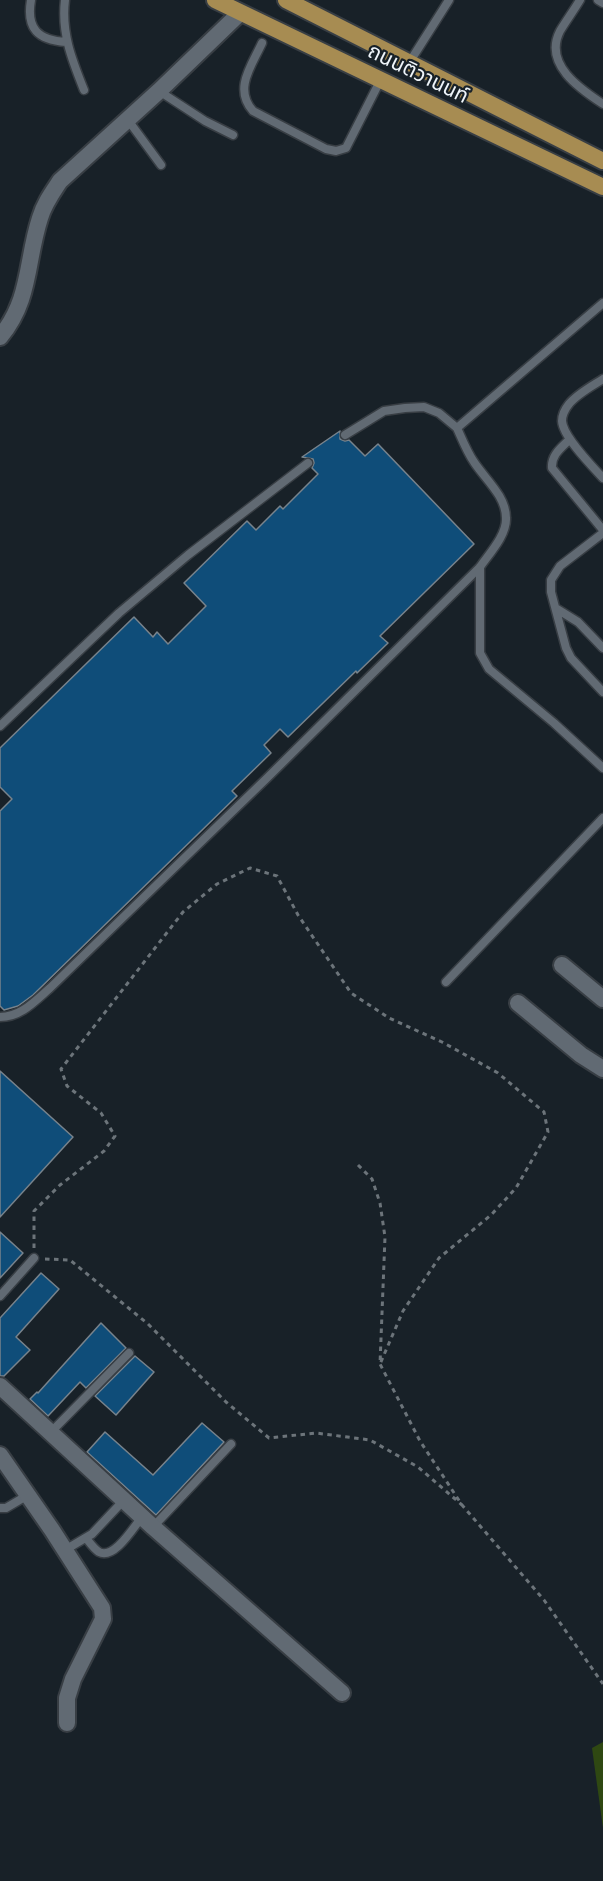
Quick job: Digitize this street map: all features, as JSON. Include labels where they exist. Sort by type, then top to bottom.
[{"type":"main road","name":"ถนนติวานนท์","points":[[215,0],[244,6],[380,81],[603,187]]},
{"type":"main road","name":"ถนนติวานนท์","points":[[286,0],[603,161]]},
{"type":"street","points":[[0,337],[11,324],[21,303],[39,218],[47,198],[60,181],[159,92],[244,6]]},
{"type":"street","points":[[562,965],[603,999]]},
{"type":"street","points":[[518,1003],[581,1055],[603,1069]]},
{"type":"street","points":[[0,1386],[147,1522],[342,1693]]},
{"type":"street","points":[[0,1455],[102,1608],[103,1619],[73,1679],[67,1698],[67,1723]]},
{"type":"lane","points":[[31,0],[29,13],[34,28],[43,38],[66,42]]},
{"type":"lane","points":[[66,0],[64,12],[66,42],[84,90]]},
{"type":"lane","points":[[409,63],[449,0]]},
{"type":"lane","points":[[580,0],[559,34],[556,49],[558,61],[564,72],[587,94],[603,104]]},
{"type":"lane","points":[[598,0],[603,3]]},
{"type":"lane","points":[[262,43],[244,84],[246,103],[253,111],[326,149],[336,151],[346,148],[380,81]]},
{"type":"lane","points":[[159,92],[205,121],[233,135]]},
{"type":"lane","points":[[128,120],[161,165]]},
{"type":"lane","points":[[457,428],[603,303]]},
{"type":"lane","points":[[603,379],[570,403],[563,413],[564,429],[570,439],[603,478]]},
{"type":"lane","points":[[0,1017],[11,1017],[29,1006],[50,988],[480,567],[501,536],[507,520],[504,506],[495,489],[472,460],[457,428],[439,413],[424,407],[384,411],[345,435]]},
{"type":"lane","points":[[570,439],[555,454],[551,461],[552,468],[603,532],[560,566],[551,580],[551,592],[566,648],[571,658],[603,692]]},
{"type":"lane","points":[[0,726],[119,613],[188,555],[308,463]]},
{"type":"lane","points":[[480,567],[480,653],[489,669],[554,723],[603,768]]},
{"type":"lane","points":[[557,609],[578,622],[603,648]]},
{"type":"lane","points":[[446,982],[603,818]]},
{"type":"lane","points":[[0,1296],[34,1258]]},
{"type":"lane","points":[[51,1432],[129,1353]]},
{"type":"lane","points":[[86,1538],[101,1554],[114,1551],[231,1444]]},
{"type":"lane","points":[[0,1508],[6,1508],[28,1495]]},
{"type":"lane","points":[[65,1550],[92,1534],[124,1500]]},
{"type":"path","points":[[381,1364],[403,1311],[439,1258],[491,1215],[516,1188],[548,1132],[544,1112],[498,1073],[442,1042],[389,1018],[351,993],[298,915],[277,876],[250,868],[217,884],[183,912],[61,1069],[67,1086],[101,1113],[116,1136],[104,1151],[60,1185],[34,1211],[34,1258],[70,1260],[148,1324],[226,1402],[269,1438],[316,1432],[370,1440],[418,1467],[462,1505]]},
{"type":"path","points":[[358,1165],[372,1179],[380,1203],[385,1237],[381,1364],[420,1441],[462,1505],[543,1600],[603,1684]]},
{"type":"green space","points":[[603,1742],[603,1828],[592,1748]]},
{"type":"building","points":[[340,431],[340,439],[349,440],[365,456],[378,444],[474,544],[380,636],[388,643],[357,673],[356,671],[288,737],[280,729],[264,745],[271,753],[232,791],[237,796],[33,995],[18,1006],[4,1010],[0,1006],[0,811],[12,799],[0,787],[0,748],[134,617],[153,637],[157,632],[168,644],[206,606],[184,583],[247,521],[256,530],[280,506],[283,509],[318,474],[312,468],[313,459],[302,457]]},
{"type":"building","points":[[0,1071],[73,1137],[0,1217]]},
{"type":"building","points":[[0,1232],[23,1253],[0,1278]]},
{"type":"building","points":[[41,1273],[59,1289],[16,1337],[30,1350],[4,1376],[0,1376],[0,1318]]},
{"type":"building","points":[[101,1323],[126,1348],[86,1388],[80,1382],[48,1416],[30,1399]]},
{"type":"building","points":[[135,1356],[154,1372],[116,1415],[95,1396]]},
{"type":"building","points":[[202,1423],[224,1442],[156,1515],[87,1452],[105,1432],[153,1475]]}]
